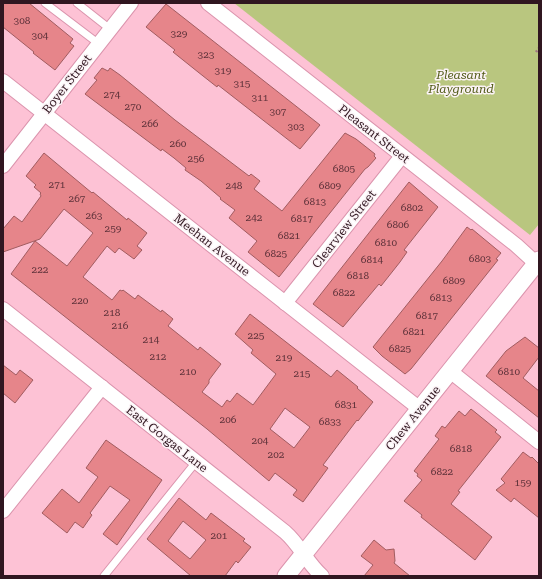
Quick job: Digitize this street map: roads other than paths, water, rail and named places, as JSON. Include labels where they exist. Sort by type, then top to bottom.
[{"type":"street","name":"Boyer Street","points":[[3,166],[131,3]]},
{"type":"street","name":"Pleasant Street","points":[[208,3],[538,263]]},
{"type":"street","name":"Meehan Avenue","points":[[3,81],[420,409]]},
{"type":"street","name":"Clearview Street","points":[[285,303],[402,156]]},
{"type":"street","name":"Chew Avenue","points":[[286,576],[538,263]]},
{"type":"street","name":"East Gorgas Lane","points":[[3,309],[285,532],[295,542],[312,566],[322,576]]},
{"type":"street","points":[[450,371],[539,442]]},
{"type":"street","points":[[3,511],[102,387]]},
{"type":"lane","points":[[45,3],[99,44]]},
{"type":"lane","points":[[77,3],[110,29]]},
{"type":"lane","points":[[104,576],[196,462]]},
{"type":"park label","name":"Pleasant Playground","points":[[461,82]]}]
